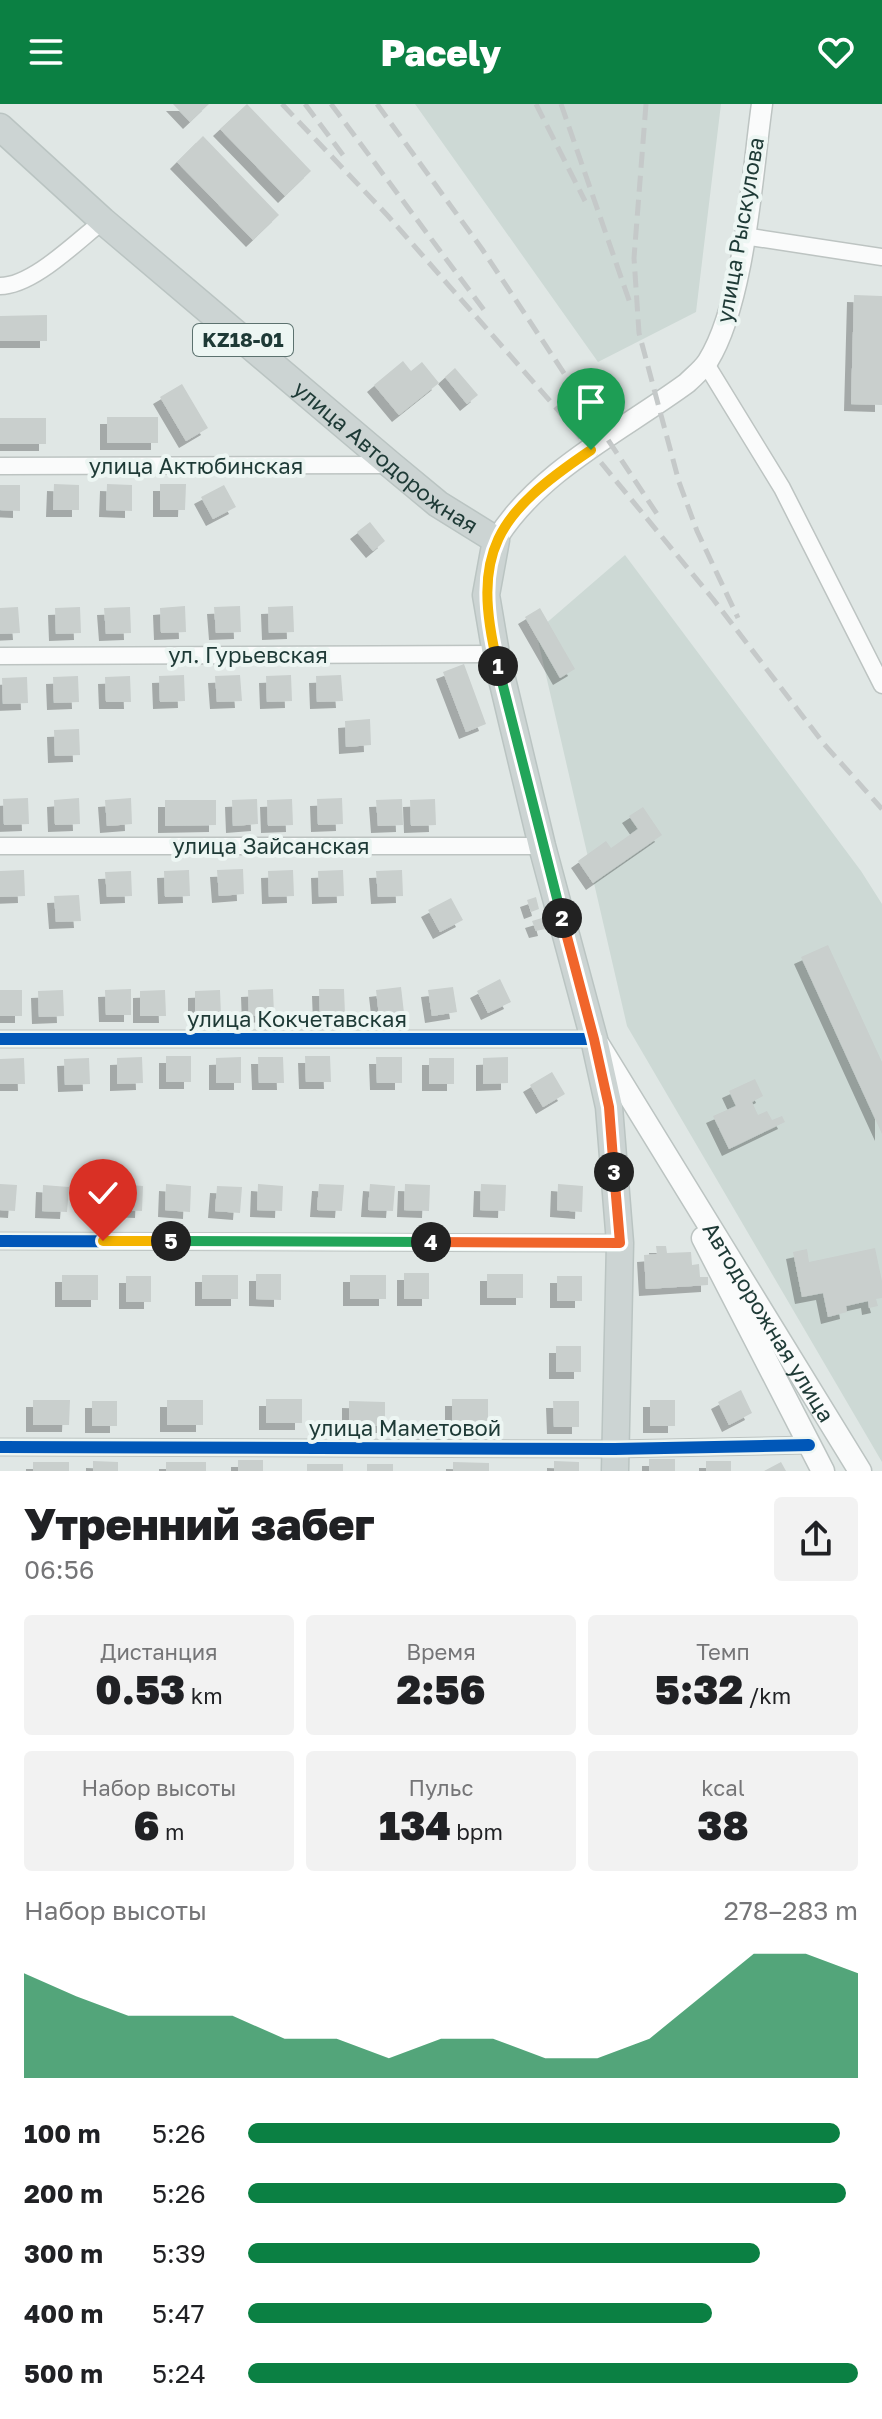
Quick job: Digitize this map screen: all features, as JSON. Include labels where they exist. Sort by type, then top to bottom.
[{"type":"main road","name":"улица Автодорожная","points":[[0,127],[103,221],[391,465],[438,504],[496,540],[486,595],[496,654],[609,1107],[620,1243],[615,1460]]},
{"type":"main road","name":"Автодорожная улица","points":[[594,1039],[860,1471]]},
{"type":"main road","name":"Автодорожная улица","points":[[676,1174],[686,1206],[823,1471]]},
{"type":"street","name":"улица Рыскулова","points":[[496,540],[510,517],[539,489],[687,383],[706,364],[726,322],[744,236],[762,104]]},
{"type":"street","points":[[0,286],[11,286],[26,280],[103,221]]},
{"type":"street","points":[[744,236],[882,257]]},
{"type":"street","points":[[706,364],[782,488],[882,685]]},
{"type":"street","name":"улица Актюбинская","points":[[0,466],[391,465]]},
{"type":"street","name":"ул. Гурьевская","points":[[0,656],[496,654]]},
{"type":"street","name":"улица Зайсанская","points":[[0,846],[542,846]]},
{"type":"street","name":"улица Кокчетавская","points":[[0,1039],[594,1039]]},
{"type":"street","points":[[0,1241],[620,1243]]},
{"type":"street","name":"улица Маметовой","points":[[0,1447],[615,1460],[809,1445]]},
{"type":"shaded area","points":[[415,104],[721,104],[696,312],[598,362]]},
{"type":"shaded area","points":[[625,555],[861,871],[882,904],[882,1462],[627,1026],[536,632]]},
{"type":"building","points":[[173,104],[209,104],[190,122]]},
{"type":"building","points":[[247,104],[311,171],[285,196],[220,129]]},
{"type":"building","points":[[203,136],[279,215],[253,240],[177,162]]},
{"type":"building","points":[[854,295],[882,296],[882,405],[851,404]]},
{"type":"building","points":[[47,315],[47,341],[0,341],[0,316]]},
{"type":"building","points":[[403,361],[411,371],[422,362],[439,383],[399,415],[374,385]]},
{"type":"building","points":[[455,368],[478,395],[467,404],[445,377]]},
{"type":"building","points":[[182,384],[208,428],[186,441],[160,397]]},
{"type":"building","points":[[107,417],[158,417],[158,443],[107,443]]},
{"type":"building","points":[[0,418],[46,418],[46,444],[0,444]]},
{"type":"building","points":[[54,484],[79,485],[79,510],[53,510]]},
{"type":"building","points":[[107,484],[132,485],[132,511],[106,510]]},
{"type":"building","points":[[160,484],[186,484],[185,510],[160,510]]},
{"type":"building","points":[[0,485],[20,485],[20,511],[0,510]]},
{"type":"building","points":[[224,485],[236,507],[213,519],[201,497]]},
{"type":"building","points":[[370,522],[385,541],[373,551],[357,532]]},
{"type":"building","points":[[185,606],[186,632],[161,633],[160,608]]},
{"type":"building","points":[[240,606],[241,632],[216,633],[214,607]]},
{"type":"building","points":[[293,606],[294,632],[269,633],[268,607]]},
{"type":"building","points":[[18,607],[20,633],[0,634],[0,608]]},
{"type":"building","points":[[80,607],[81,633],[56,634],[55,608]]},
{"type":"building","points":[[130,607],[131,633],[106,634],[104,608]]},
{"type":"building","points":[[540,608],[575,669],[560,678],[525,617]]},
{"type":"building","points":[[464,664],[486,724],[466,732],[443,672]]},
{"type":"building","points":[[184,675],[185,701],[160,702],[159,676]]},
{"type":"building","points":[[240,675],[242,701],[217,702],[215,676]]},
{"type":"building","points":[[291,675],[292,701],[267,702],[266,676]]},
{"type":"building","points":[[341,675],[343,701],[317,702],[316,676]]},
{"type":"building","points":[[78,676],[79,702],[54,703],[53,677]]},
{"type":"building","points":[[130,676],[131,702],[106,702],[105,677]]},
{"type":"building","points":[[27,677],[28,703],[3,704],[2,678]]},
{"type":"building","points":[[370,719],[371,745],[346,747],[345,721]]},
{"type":"building","points":[[79,729],[80,755],[55,756],[54,730]]},
{"type":"building","points":[[28,798],[29,824],[4,825],[3,799]]},
{"type":"building","points":[[79,798],[80,824],[55,825],[54,800]]},
{"type":"building","points":[[131,798],[132,824],[107,826],[105,800]]},
{"type":"building","points":[[342,798],[343,824],[318,825],[317,799]]},
{"type":"building","points":[[257,799],[258,824],[233,826],[232,800]]},
{"type":"building","points":[[292,799],[293,825],[268,826],[267,800]]},
{"type":"building","points":[[402,799],[403,825],[378,826],[376,800]]},
{"type":"building","points":[[435,799],[436,825],[411,826],[410,800]]},
{"type":"building","points":[[165,800],[216,800],[216,825],[165,826]]},
{"type":"building","points":[[643,807],[662,835],[593,883],[578,861],[606,841],[611,848],[638,829],[629,816]]},
{"type":"building","points":[[243,869],[244,894],[219,896],[217,870]]},
{"type":"building","points":[[24,870],[25,896],[0,897],[0,871]]},
{"type":"building","points":[[189,870],[190,896],[165,897],[164,871]]},
{"type":"building","points":[[293,870],[294,896],[269,897],[268,871]]},
{"type":"building","points":[[343,870],[344,896],[319,897],[318,871]]},
{"type":"building","points":[[402,870],[403,896],[378,897],[376,871]]},
{"type":"building","points":[[131,871],[132,896],[107,897],[105,872]]},
{"type":"building","points":[[79,895],[81,921],[56,922],[54,896]]},
{"type":"building","points":[[536,897],[539,909],[531,912],[527,900]]},
{"type":"building","points":[[451,898],[463,920],[440,932],[428,910]]},
{"type":"building","points":[[542,918],[545,929],[536,931],[532,921]]},
{"type":"building","points":[[828,945],[882,1062],[882,1134],[801,957]]},
{"type":"building","points":[[500,979],[511,1002],[488,1013],[477,991]]},
{"type":"building","points":[[401,987],[404,1013],[379,1016],[376,990]]},
{"type":"building","points":[[453,987],[457,1012],[432,1016],[428,990]]},
{"type":"building","points":[[131,989],[131,1015],[106,1015],[105,990]]},
{"type":"building","points":[[273,989],[274,1015],[249,1016],[248,990]]},
{"type":"building","points":[[319,989],[344,989],[345,1015],[320,1015]]},
{"type":"building","points":[[0,990],[22,990],[22,1016],[0,1016]]},
{"type":"building","points":[[63,990],[64,1016],[39,1017],[38,991]]},
{"type":"building","points":[[165,990],[166,1016],[140,1016],[140,991]]},
{"type":"building","points":[[220,990],[221,1016],[195,1016],[195,991]]},
{"type":"building","points":[[166,1056],[191,1056],[191,1082],[166,1082]]},
{"type":"building","points":[[305,1056],[330,1056],[331,1082],[306,1082]]},
{"type":"building","points":[[142,1057],[143,1083],[117,1084],[117,1058]]},
{"type":"building","points":[[241,1057],[241,1083],[216,1083],[216,1058]]},
{"type":"building","points":[[258,1057],[283,1057],[284,1083],[259,1083]]},
{"type":"building","points":[[376,1057],[402,1057],[402,1083],[377,1083]]},
{"type":"building","points":[[508,1057],[508,1083],[483,1084],[483,1058]]},
{"type":"building","points":[[24,1058],[25,1084],[0,1084],[0,1059]]},
{"type":"building","points":[[89,1058],[90,1084],[65,1085],[64,1059]]},
{"type":"building","points":[[429,1058],[454,1058],[454,1084],[429,1084]]},
{"type":"building","points":[[552,1072],[565,1094],[543,1107],[530,1085]]},
{"type":"building","points":[[755,1079],[763,1096],[752,1102],[758,1115],[767,1111],[772,1120],[782,1116],[785,1122],[729,1149],[713,1116],[736,1106],[729,1091]]},
{"type":"building","points":[[0,1184],[17,1185],[15,1211],[0,1210]]},
{"type":"building","points":[[118,1184],[143,1186],[142,1211],[117,1210]]},
{"type":"building","points":[[166,1184],[191,1186],[190,1212],[165,1210]]},
{"type":"building","points":[[258,1184],[283,1186],[282,1211],[257,1210]]},
{"type":"building","points":[[319,1184],[344,1185],[342,1211],[317,1210]]},
{"type":"building","points":[[370,1184],[395,1186],[393,1211],[368,1210]]},
{"type":"building","points":[[405,1184],[430,1185],[429,1211],[404,1210]]},
{"type":"building","points":[[481,1184],[506,1185],[505,1211],[480,1210]]},
{"type":"building","points":[[558,1184],[583,1186],[582,1212],[557,1210]]},
{"type":"building","points":[[43,1185],[69,1187],[67,1212],[42,1211]]},
{"type":"building","points":[[217,1186],[242,1187],[240,1213],[215,1211]]},
{"type":"building","points":[[656,1246],[666,1246],[667,1253],[691,1252],[692,1265],[699,1264],[700,1277],[708,1277],[708,1285],[646,1289],[644,1255],[657,1254]]},
{"type":"building","points":[[875,1248],[882,1281],[882,1298],[876,1299],[878,1306],[869,1308],[868,1301],[846,1306],[847,1312],[828,1317],[823,1293],[802,1297],[793,1252],[807,1249],[809,1262]]},
{"type":"building","points":[[404,1273],[429,1273],[429,1299],[404,1299]]},
{"type":"building","points":[[256,1274],[281,1274],[281,1300],[256,1299]]},
{"type":"building","points":[[487,1274],[523,1274],[523,1298],[487,1298]]},
{"type":"building","points":[[62,1275],[98,1275],[98,1300],[62,1300]]},
{"type":"building","points":[[202,1275],[238,1275],[238,1299],[202,1299]]},
{"type":"building","points":[[350,1275],[386,1275],[386,1299],[350,1299]]},
{"type":"building","points":[[126,1276],[151,1276],[151,1302],[126,1302]]},
{"type":"building","points":[[557,1276],[582,1276],[582,1301],[557,1301]]},
{"type":"building","points":[[556,1346],[581,1346],[581,1372],[556,1372]]},
{"type":"building","points":[[741,1390],[752,1413],[729,1425],[718,1402]]},
{"type":"building","points":[[266,1399],[302,1399],[302,1423],[266,1423]]},
{"type":"building","points":[[452,1399],[488,1399],[488,1424],[452,1424]]},
{"type":"building","points":[[33,1400],[70,1400],[69,1425],[33,1425]]},
{"type":"building","points":[[167,1400],[203,1400],[203,1425],[167,1425]]},
{"type":"building","points":[[650,1400],[675,1400],[675,1426],[650,1426]]},
{"type":"building","points":[[92,1401],[117,1401],[117,1426],[92,1426]]},
{"type":"building","points":[[349,1401],[385,1402],[385,1426],[349,1426]]},
{"type":"building","points":[[553,1401],[579,1401],[579,1427],[554,1427]]},
{"type":"building","points":[[649,1459],[675,1459],[675,1471],[649,1471]]},
{"type":"building","points":[[238,1460],[263,1460],[263,1471],[238,1471]]},
{"type":"building","points":[[93,1461],[118,1462],[118,1471],[93,1471]]},
{"type":"building","points":[[554,1461],[579,1462],[579,1471],[554,1471]]},
{"type":"building","points":[[706,1461],[731,1461],[731,1471],[706,1471]]},
{"type":"building","points":[[33,1462],[69,1462],[69,1471],[33,1471]]},
{"type":"building","points":[[166,1462],[206,1462],[206,1471],[166,1471]]},
{"type":"building","points":[[453,1462],[489,1463],[489,1471],[453,1471]]},
{"type":"building","points":[[781,1462],[786,1471],[764,1471]]},
{"type":"building","points":[[307,1464],[343,1464],[343,1471],[307,1471]]},
{"type":"building","points":[[367,1464],[393,1464],[393,1471],[367,1471]]},
{"type":"railway","points":[[282,104],[388,216],[557,409],[713,599],[824,744],[882,809]]},
{"type":"railway","points":[[305,104],[343,155]]},
{"type":"railway","points":[[331,104],[484,310]]},
{"type":"railway","points":[[377,104],[482,249],[659,517]]},
{"type":"railway","points":[[536,104],[585,201]]},
{"type":"railway","points":[[561,104],[631,306]]},
{"type":"railway","points":[[646,104],[634,258],[639,333],[679,482],[697,531],[738,618]]},
{"type":"cycle path","points":[[0,1039],[594,1039]]},
{"type":"cycle path","points":[[0,1241],[620,1243]]},
{"type":"cycle path","points":[[0,1447],[615,1449],[809,1445]]},
{"type":"route","points":[[103,1241],[620,1243],[609,1107],[542,846],[496,654],[486,595],[496,540],[510,517],[564,468],[591,450]]}]
